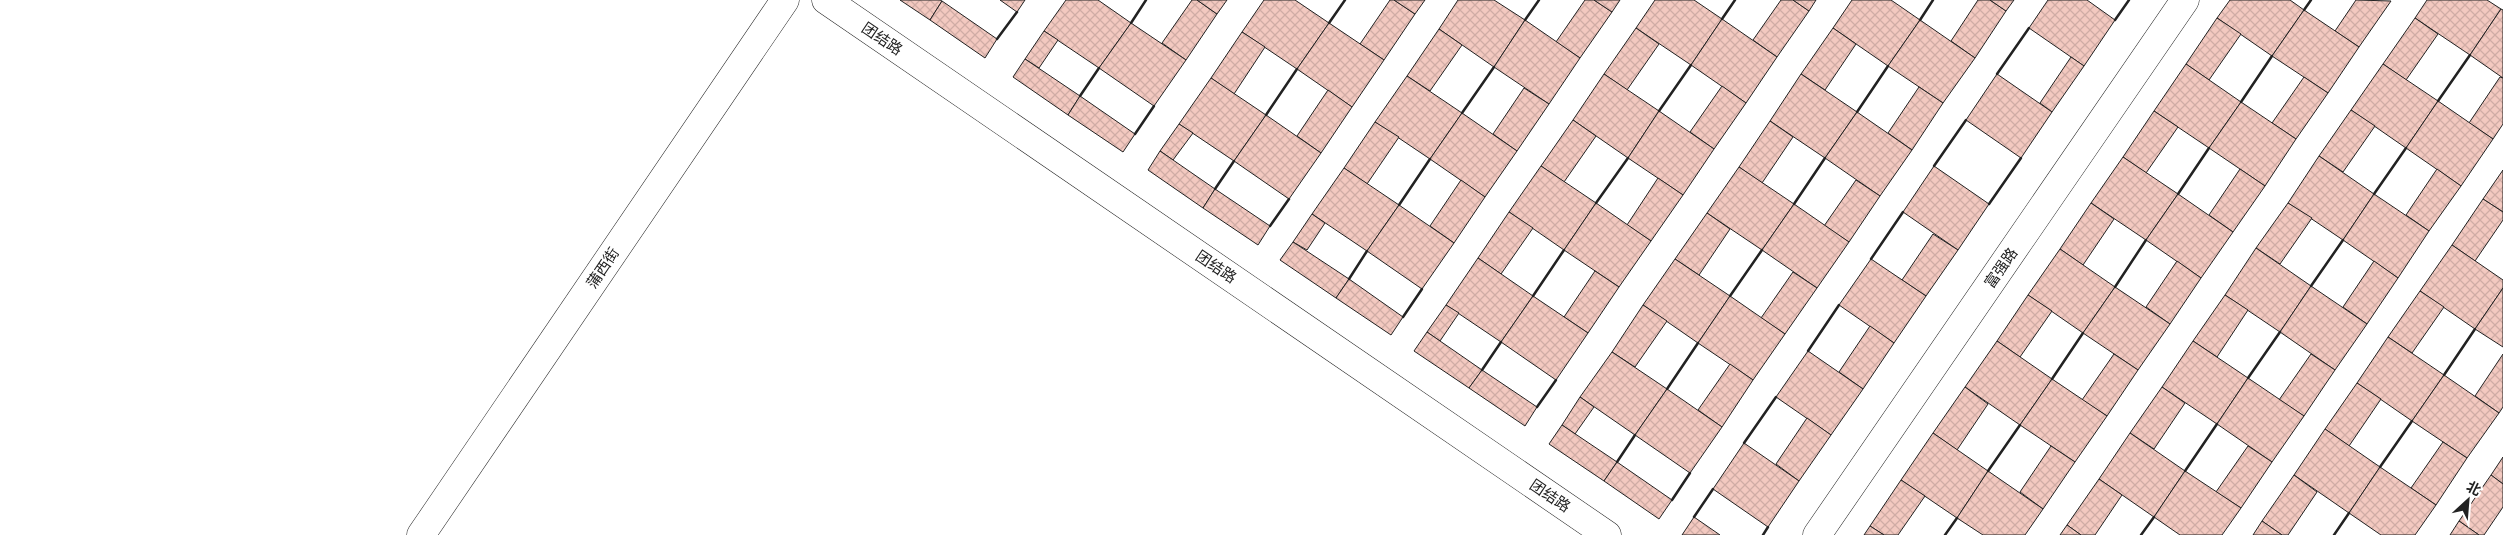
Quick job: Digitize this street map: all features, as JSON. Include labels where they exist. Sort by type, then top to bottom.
[{"type":"street","name":"蒲西街","points":[[421,535],[785,0]]},
{"type":"street","name":"团结路","points":[[826,0],[1607,535]]},
{"type":"street","name":"富强路","points":[[1816,535],[2185,0]]},
{"type":"building","points":[[900,0],[940,0],[942,1],[930,20]]},
{"type":"building","points":[[1000,0],[1025,0],[1017,12]]},
{"type":"building","points":[[1066,0],[1098,0],[1131,23],[1099,68],[1044,31]]},
{"type":"building","points":[[1192,0],[1197,0],[1217,14],[1186,60],[1162,43]]},
{"type":"building","points":[[1197,0],[1227,0],[1217,14]]},
{"type":"building","points":[[1264,0],[1295,0],[1329,23],[1297,69],[1242,32]]},
{"type":"building","points":[[1390,0],[1394,0],[1415,14],[1384,60],[1360,44]]},
{"type":"building","points":[[1394,0],[1425,0],[1415,14]]},
{"type":"building","points":[[1458,0],[1494,0],[1525,20],[1494,67],[1439,29]]},
{"type":"building","points":[[1585,0],[1594,0],[1612,12],[1580,58],[1556,42]]},
{"type":"building","points":[[1594,0],[1620,0],[1612,12]]},
{"type":"building","points":[[1655,0],[1694,0],[1722,19],[1691,65],[1636,28]]},
{"type":"building","points":[[1781,0],[1793,0],[1809,11],[1777,57],[1753,40]]},
{"type":"building","points":[[1793,0],[1816,0],[1809,11]]},
{"type":"building","points":[[1852,0],[1891,0],[1920,20],[1888,66],[1833,28]]},
{"type":"building","points":[[1978,0],[1990,0],[2006,11],[1975,58],[1951,41]]},
{"type":"building","points":[[1990,0],[2014,0],[2006,11]]},
{"type":"building","points":[[2048,0],[2087,0],[2115,20],[2084,66],[2029,28]]},
{"type":"building","points":[[2230,0],[2290,0],[2304,10],[2272,56],[2217,18]]},
{"type":"building","points":[[2356,0],[2391,1],[2359,47],[2335,31]]},
{"type":"building","points":[[2427,0],[2487,0],[2501,9],[2470,55],[2415,18]]},
{"type":"building","points":[[942,1],[997,39],[985,58],[930,20]]},
{"type":"building","points":[[2501,9],[2503,10],[2503,78],[2470,55]]},
{"type":"building","points":[[2304,10],[2359,47],[2328,93],[2272,56]]},
{"type":"building","points":[[2217,18],[2241,34],[2209,80],[2186,64]]},
{"type":"building","points":[[2415,18],[2438,34],[2406,80],[2383,64]]},
{"type":"building","points":[[1722,19],[1777,57],[1746,103],[1691,65]]},
{"type":"building","points":[[1525,20],[1580,58],[1549,104],[1494,67]]},
{"type":"building","points":[[1920,20],[1975,58],[1943,103],[1888,66]]},
{"type":"building","points":[[1131,23],[1186,60],[1154,106],[1099,68]]},
{"type":"building","points":[[1329,23],[1384,60],[1352,107],[1297,69]]},
{"type":"building","points":[[1636,28],[1659,44],[1627,90],[1604,74]]},
{"type":"building","points":[[1833,28],[1856,44],[1825,90],[1801,74]]},
{"type":"building","points":[[1439,29],[1462,45],[1430,91],[1407,76]]},
{"type":"building","points":[[1044,31],[1058,40],[1039,68],[1025,59]]},
{"type":"building","points":[[1242,32],[1265,47],[1234,94],[1211,78]]},
{"type":"building","points":[[2071,57],[2084,66],[2052,112],[2040,103]]},
{"type":"building","points":[[1025,59],[1080,96],[1068,115],[1013,77]]},
{"type":"building","points":[[2186,64],[2241,102],[2209,148],[2154,111]]},
{"type":"building","points":[[2383,64],[2438,101],[2406,148],[2351,110]]},
{"type":"building","points":[[1604,74],[1659,111],[1628,158],[1573,120]]},
{"type":"building","points":[[1801,74],[1857,112],[1825,158],[1770,121]]},
{"type":"building","points":[[1997,74],[2052,112],[2021,158],[1966,120]]},
{"type":"building","points":[[1407,76],[1462,113],[1430,159],[1375,122]]},
{"type":"building","points":[[2304,77],[2328,93],[2296,139],[2272,123]]},
{"type":"building","points":[[2500,77],[2503,78],[2503,124],[2493,139],[2469,123]]},
{"type":"building","points":[[1211,78],[1266,115],[1234,161],[1179,124]]},
{"type":"building","points":[[1722,86],[1746,103],[1714,149],[1690,132]]},
{"type":"building","points":[[1919,87],[1943,103],[1912,150],[1888,133]]},
{"type":"building","points":[[1524,88],[1549,104],[1517,151],[1493,134]]},
{"type":"building","points":[[1328,90],[1352,107],[1321,153],[1297,136]]},
{"type":"building","points":[[1080,96],[1135,134],[1123,152],[1068,115]]},
{"type":"building","points":[[2438,101],[2493,139],[2461,186],[2406,148]]},
{"type":"building","points":[[2241,102],[2296,139],[2265,186],[2209,148]]},
{"type":"building","points":[[2351,110],[2375,126],[2343,172],[2319,156]]},
{"type":"building","points":[[1659,111],[1714,149],[1683,195],[1628,158]]},
{"type":"building","points":[[2154,111],[2178,127],[2146,173],[2123,157]]},
{"type":"building","points":[[1857,112],[1912,150],[1880,196],[1825,158]]},
{"type":"building","points":[[1462,113],[1517,151],[1485,197],[1430,159]]},
{"type":"building","points":[[1266,115],[1321,153],[1289,199],[1234,161]]},
{"type":"building","points":[[1573,120],[1596,136],[1564,182],[1541,166]]},
{"type":"building","points":[[1770,121],[1793,137],[1762,183],[1739,167]]},
{"type":"building","points":[[1375,122],[1399,137],[1367,184],[1344,168]]},
{"type":"building","points":[[1179,124],[1193,133],[1173,160],[1160,151]]},
{"type":"building","points":[[1160,151],[1215,189],[1203,208],[1148,170]]},
{"type":"building","points":[[2319,156],[2374,194],[2343,240],[2288,203]]},
{"type":"building","points":[[2123,157],[2178,194],[2146,240],[2091,203]]},
{"type":"building","points":[[1541,166],[1596,203],[1564,250],[1509,212]]},
{"type":"building","points":[[1934,166],[1989,204],[1958,250],[1903,212]]},
{"type":"building","points":[[1739,167],[1794,204],[1762,250],[1707,213]]},
{"type":"building","points":[[1344,168],[1399,205],[1367,251],[1312,214]]},
{"type":"building","points":[[2240,169],[2265,186],[2233,232],[2209,215]]},
{"type":"building","points":[[2437,169],[2461,186],[2429,231],[2406,215]]},
{"type":"building","points":[[2503,170],[2503,212],[2483,199]]},
{"type":"building","points":[[1658,178],[1683,195],[1651,241],[1627,225]]},
{"type":"building","points":[[1461,180],[1485,197],[1454,243],[1430,226]]},
{"type":"building","points":[[1856,180],[1880,196],[1849,242],[1824,226]]},
{"type":"building","points":[[1215,189],[1270,226],[1258,245],[1203,208]]},
{"type":"building","points":[[2178,194],[2233,232],[2201,278],[2146,240]]},
{"type":"building","points":[[2374,194],[2429,231],[2398,278],[2343,240]]},
{"type":"building","points":[[2483,199],[2503,212],[2503,220],[2475,261],[2452,245]]},
{"type":"building","points":[[1596,203],[1651,241],[1619,287],[1564,250]]},
{"type":"building","points":[[2091,203],[2114,219],[2083,265],[2060,249]]},
{"type":"building","points":[[2288,203],[2312,218],[2280,264],[2256,248]]},
{"type":"building","points":[[1794,204],[1849,242],[1817,288],[1762,250]]},
{"type":"building","points":[[1399,205],[1454,243],[1422,289],[1367,251]]},
{"type":"building","points":[[1509,212],[1533,228],[1501,274],[1478,258]]},
{"type":"building","points":[[1707,213],[1730,229],[1699,275],[1675,259]]},
{"type":"building","points":[[1312,214],[1325,223],[1307,250],[1293,242]]},
{"type":"building","points":[[1933,234],[1958,250],[1926,296],[1902,280]]},
{"type":"building","points":[[1293,242],[1349,279],[1336,298],[1280,260]]},
{"type":"building","points":[[2452,245],[2503,280],[2503,288],[2475,329],[2420,291]]},
{"type":"building","points":[[2256,248],[2311,286],[2280,332],[2225,295]]},
{"type":"building","points":[[2060,249],[2115,287],[2083,333],[2028,295]]},
{"type":"building","points":[[1478,258],[1533,296],[1501,342],[1446,305]]},
{"type":"building","points":[[1675,259],[1730,296],[1698,343],[1643,305]]},
{"type":"building","points":[[1871,259],[1926,296],[1894,343],[1839,305]]},
{"type":"building","points":[[2177,261],[2201,278],[2170,324],[2146,307]]},
{"type":"building","points":[[2374,261],[2398,278],[2367,324],[2343,307]]},
{"type":"building","points":[[1595,271],[1619,287],[1588,333],[1564,317]]},
{"type":"building","points":[[1793,272],[1817,288],[1785,334],[1761,318]]},
{"type":"building","points":[[1349,279],[1403,317],[1391,335],[1336,298]]},
{"type":"building","points":[[2311,286],[2367,324],[2335,370],[2280,332]]},
{"type":"building","points":[[2115,287],[2170,324],[2138,370],[2083,333]]},
{"type":"building","points":[[2503,288],[2503,347],[2475,329]]},
{"type":"building","points":[[2420,291],[2444,307],[2412,353],[2388,337]]},
{"type":"building","points":[[2028,295],[2052,311],[2020,357],[1997,341]]},
{"type":"building","points":[[2225,295],[2248,310],[2217,357],[2193,341]]},
{"type":"building","points":[[1533,296],[1588,333],[1556,380],[1501,342]]},
{"type":"building","points":[[1730,296],[1785,334],[1753,380],[1698,343]]},
{"type":"building","points":[[1446,305],[1459,313],[1440,341],[1427,332]]},
{"type":"building","points":[[1643,305],[1667,321],[1635,367],[1612,352]]},
{"type":"building","points":[[1870,326],[1894,343],[1863,389],[1839,372]]},
{"type":"building","points":[[1427,332],[1482,370],[1469,388],[1414,351]]},
{"type":"building","points":[[2388,337],[2444,375],[2412,421],[2357,383]]},
{"type":"building","points":[[1997,341],[2052,379],[2020,425],[1965,387]]},
{"type":"building","points":[[2193,341],[2248,378],[2217,424],[2162,387]]},
{"type":"building","points":[[1808,351],[1863,389],[1831,435],[1776,397]]},
{"type":"building","points":[[1612,352],[1667,389],[1635,435],[1580,397]]},
{"type":"building","points":[[2114,354],[2138,370],[2107,416],[2082,400]]},
{"type":"building","points":[[2311,354],[2335,370],[2304,416],[2279,400]]},
{"type":"building","points":[[2503,354],[2503,407],[2499,413],[2475,396]]},
{"type":"building","points":[[1730,364],[1753,380],[1722,427],[1698,410]]},
{"type":"building","points":[[1482,370],[1537,407],[1525,426],[1469,388]]},
{"type":"building","points":[[2444,375],[2499,413],[2467,458],[2412,421]]},
{"type":"building","points":[[2248,378],[2304,416],[2272,462],[2217,424]]},
{"type":"building","points":[[2052,379],[2107,416],[2075,462],[2020,425]]},
{"type":"building","points":[[2357,383],[2381,399],[2349,446],[2325,429]]},
{"type":"building","points":[[1965,387],[1988,404],[1957,450],[1933,433]]},
{"type":"building","points":[[2162,387],[2185,403],[2154,449],[2130,433]]},
{"type":"building","points":[[1667,389],[1722,427],[1690,473],[1635,435]]},
{"type":"building","points":[[1580,397],[1594,407],[1575,434],[1562,425]]},
{"type":"building","points":[[1807,418],[1831,435],[1799,481],[1776,464]]},
{"type":"building","points":[[1562,425],[1617,462],[1604,481],[1549,444]]},
{"type":"building","points":[[2325,429],[2380,467],[2349,513],[2294,475]]},
{"type":"building","points":[[1933,433],[1988,471],[1957,518],[1901,480]]},
{"type":"building","points":[[2130,433],[2185,471],[2154,517],[2099,479]]},
{"type":"building","points":[[2443,442],[2467,458],[2436,505],[2411,488]]},
{"type":"building","points":[[1744,443],[1799,481],[1768,527],[1713,489]]},
{"type":"building","points":[[2051,446],[2075,462],[2043,509],[2020,492]]},
{"type":"building","points":[[2248,446],[2272,462],[2241,508],[2216,492]]},
{"type":"building","points":[[2503,457],[2503,484],[2491,475]]},
{"type":"building","points":[[1617,462],[1672,500],[1659,519],[1604,481]]},
{"type":"building","points":[[2380,467],[2436,505],[2415,535],[2381,535],[2349,513]]},
{"type":"building","points":[[1988,471],[2043,509],[2025,535],[1983,535],[1957,518]]},
{"type":"building","points":[[2185,471],[2241,508],[2222,535],[2180,535],[2154,517]]},
{"type":"building","points":[[2294,475],[2317,492],[2288,535],[2282,535],[2262,521]]},
{"type":"building","points":[[2491,475],[2503,484],[2503,507],[2484,535],[2479,535],[2459,521]]},
{"type":"building","points":[[2099,479],[2122,495],[2095,535],[2081,535],[2067,525]]},
{"type":"building","points":[[1901,480],[1925,496],[1898,535],[1884,535],[1870,526]]},
{"type":"building","points":[[1694,517],[1720,535],[1682,535]]},
{"type":"building","points":[[2262,521],[2282,535],[2253,535]]},
{"type":"building","points":[[2459,521],[2479,535],[2450,535]]},
{"type":"building","points":[[2067,525],[2081,535],[2060,535]]},
{"type":"building","points":[[1870,526],[1884,535],[1864,535]]},
{"type":"wall","points":[[1131,23],[1146,0]]},
{"type":"wall","points":[[1329,23],[1345,0]]},
{"type":"wall","points":[[1525,20],[1539,0]]},
{"type":"wall","points":[[1722,19],[1735,0]]},
{"type":"wall","points":[[1920,20],[1933,0]]},
{"type":"wall","points":[[2115,20],[2129,0]]},
{"type":"wall","points":[[2304,10],[2311,0]]},
{"type":"wall","points":[[997,39],[1017,12]]},
{"type":"wall","points":[[1997,74],[2029,28]]},
{"type":"wall","points":[[2438,101],[2470,55]]},
{"type":"wall","points":[[2241,102],[2272,56]]},
{"type":"wall","points":[[1659,111],[1691,65]]},
{"type":"wall","points":[[1857,112],[1888,66]]},
{"type":"wall","points":[[1462,113],[1494,67]]},
{"type":"wall","points":[[1080,96],[1099,68]]},
{"type":"wall","points":[[1266,115],[1297,69]]},
{"type":"wall","points":[[1135,134],[1154,106]]},
{"type":"wall","points":[[1934,166],[1966,120]]},
{"type":"wall","points":[[2178,194],[2209,148]]},
{"type":"wall","points":[[2374,194],[2406,148]]},
{"type":"wall","points":[[1596,203],[1628,158]]},
{"type":"wall","points":[[1794,204],[1825,158]]},
{"type":"wall","points":[[1989,204],[2021,158]]},
{"type":"wall","points":[[1399,205],[1430,159]]},
{"type":"wall","points":[[1215,189],[1234,161]]},
{"type":"wall","points":[[1270,226],[1289,199]]},
{"type":"wall","points":[[1871,259],[1903,212]]},
{"type":"wall","points":[[2115,287],[2146,240]]},
{"type":"wall","points":[[2311,286],[2343,240]]},
{"type":"wall","points":[[1533,296],[1564,250]]},
{"type":"wall","points":[[1730,296],[1762,250]]},
{"type":"wall","points":[[1349,279],[1367,251]]},
{"type":"wall","points":[[1403,317],[1422,289]]},
{"type":"wall","points":[[1808,351],[1839,305]]},
{"type":"wall","points":[[2444,375],[2475,329]]},
{"type":"wall","points":[[2248,378],[2280,332]]},
{"type":"wall","points":[[2052,379],[2083,333]]},
{"type":"wall","points":[[1482,370],[1501,342]]},
{"type":"wall","points":[[1667,389],[1698,343]]},
{"type":"wall","points":[[1537,407],[1556,380]]},
{"type":"wall","points":[[1744,443],[1776,397]]},
{"type":"wall","points":[[2380,467],[2412,421]]},
{"type":"wall","points":[[2185,471],[2217,424]]},
{"type":"wall","points":[[1988,471],[2020,425]]},
{"type":"wall","points":[[1617,462],[1635,435]]},
{"type":"wall","points":[[1672,500],[1690,473]]},
{"type":"wall","points":[[1694,517],[1713,489]]},
{"type":"wall","points":[[2334,535],[2349,513]]},
{"type":"wall","points":[[2141,535],[2154,517]]},
{"type":"wall","points":[[1945,535],[1957,518]]},
{"type":"wall","points":[[1763,535],[1768,527]]}]
